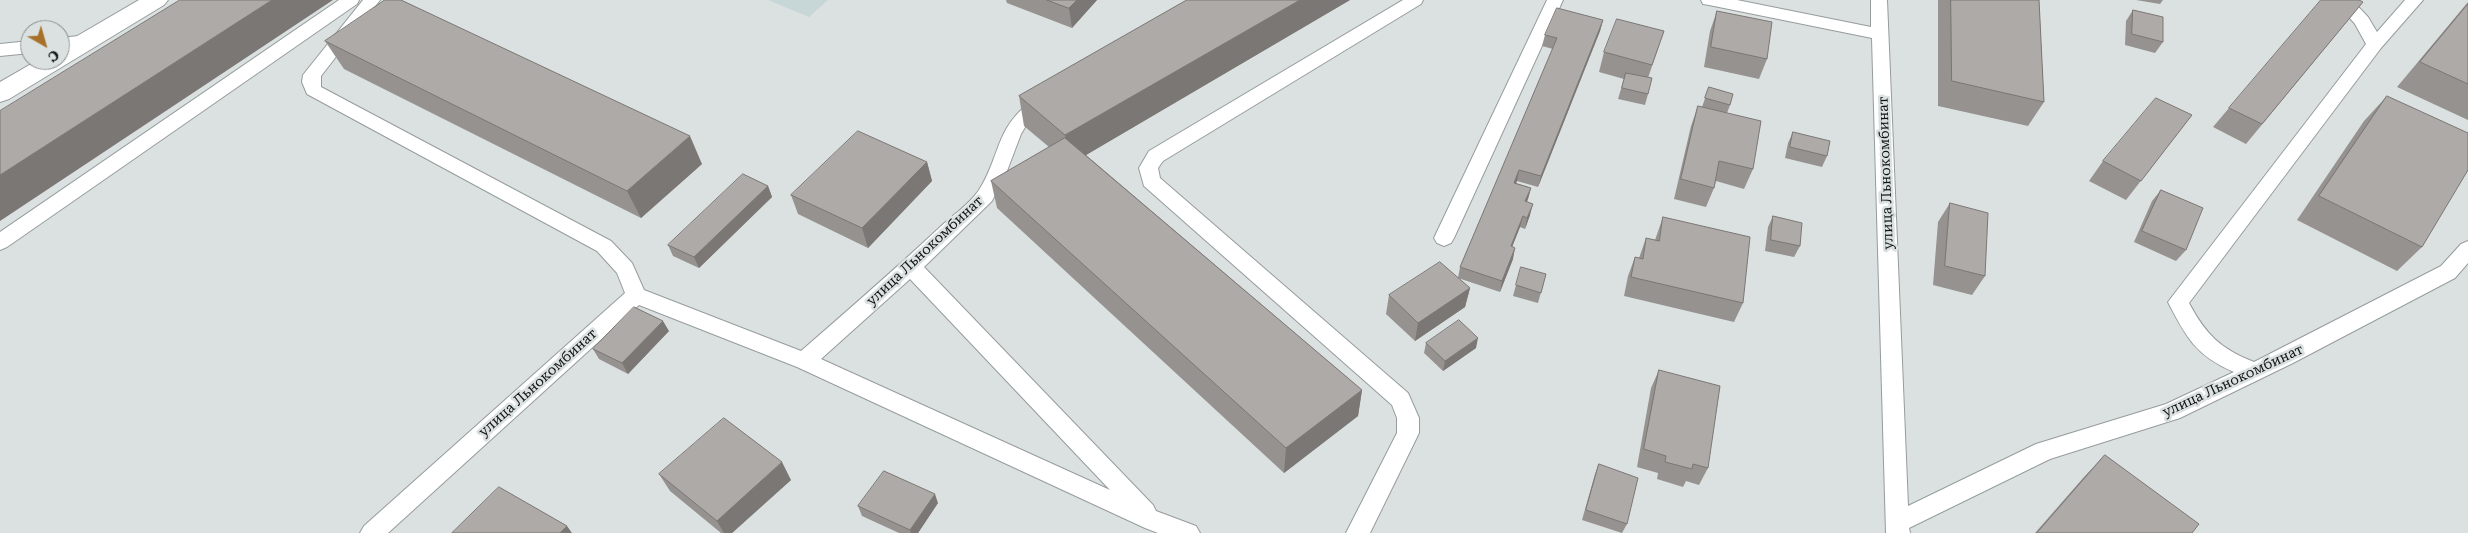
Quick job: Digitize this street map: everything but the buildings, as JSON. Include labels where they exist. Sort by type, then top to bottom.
[{"type":"street","points":[[70,51],[156,0]]},
{"type":"street","points":[[0,93],[39,70]]},
{"type":"lane","points":[[0,242],[350,0]]},
{"type":"lane","points":[[372,0],[312,75],[313,90],[604,246],[625,269],[636,295],[804,361],[1153,521],[1188,533]]},
{"type":"lane","points":[[1358,533],[1408,433],[1408,418],[1400,399],[1151,180],[1148,168],[1156,156],[1415,0]]},
{"type":"lane","points":[[1444,238],[1555,0]]},
{"type":"lane","points":[[1709,0],[1880,34]]},
{"type":"lane","name":"улица Льнокомбинат","points":[[1879,0],[1899,528],[2044,451],[2172,412],[2255,372],[2448,272],[2468,248]]},
{"type":"lane","points":[[2342,0],[2362,21],[2375,44]]},
{"type":"lane","points":[[2255,372],[2218,357],[2195,335],[2178,302],[2375,44],[2415,0]]},
{"type":"lane","points":[[70,43],[88,41]]},
{"type":"lane","points":[[0,50],[20,48]]},
{"type":"lane","name":"улица Льнокомбинат","points":[[804,361],[911,267],[985,196],[998,171],[1012,132],[1021,119],[1056,92]]},
{"type":"lane","points":[[911,267],[1153,521]]},
{"type":"lane","name":"улица Льнокомбинат","points":[[372,533],[636,295]]},
{"type":"shaded area","points":[[768,0],[828,0],[809,17]]}]
